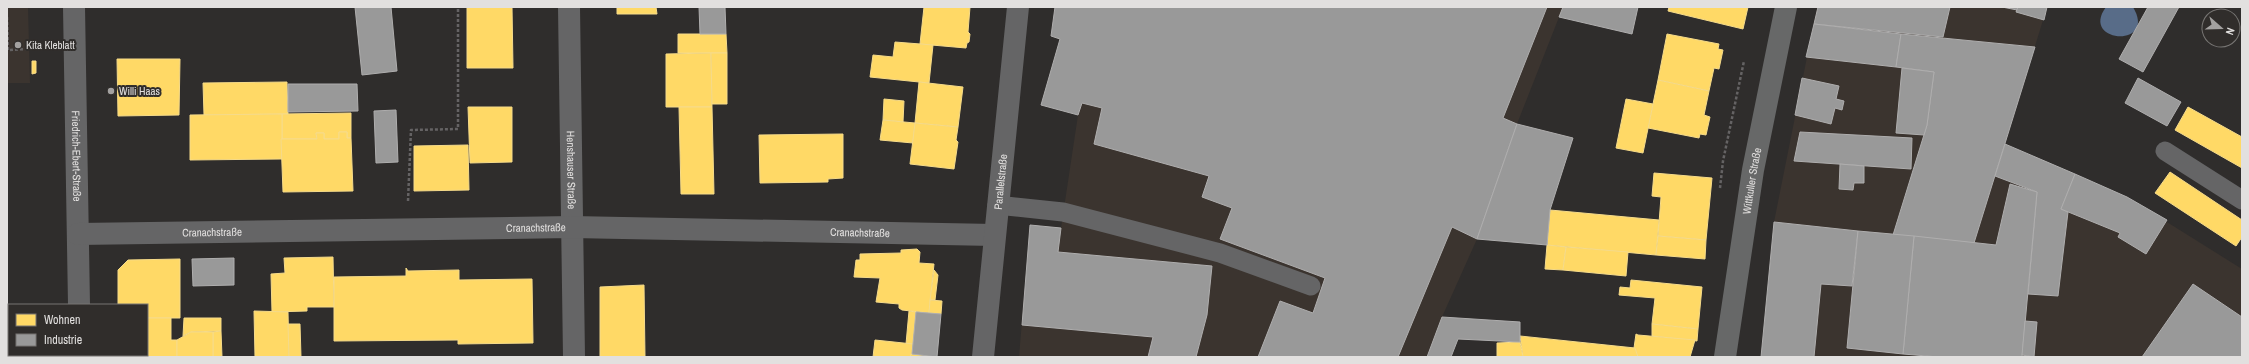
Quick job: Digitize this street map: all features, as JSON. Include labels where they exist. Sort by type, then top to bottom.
[{"type":"main road","name":"Wittkuller Straße","points":[[1725,357],[1753,170],[1786,7]]},
{"type":"street","name":"Friedrich-Ebert-Straße","points":[[74,7],[79,304]]},
{"type":"street","name":"Henshauser Straße","points":[[569,7],[574,357]]},
{"type":"street","name":"Parallelstraße","points":[[983,357],[1018,7]]},
{"type":"street","name":"Cranachstraße","points":[[78,234],[572,226],[994,235]]},
{"type":"lane","points":[[2165,151],[2242,200]]},
{"type":"lane","points":[[997,205],[1071,214],[1220,253],[1311,286]]},
{"type":"path","points":[[407,229],[411,130],[458,129],[458,7]]},
{"type":"path","points":[[7,17],[8,50],[75,48]]},
{"type":"shaded area","name":"Kita Kleblatt","points":[[7,7],[28,7],[30,83],[7,83]]},
{"type":"shaded area","points":[[1055,7],[1563,7],[1517,124],[1477,239],[1442,317],[1427,357],[1019,357],[1030,225],[1061,228],[1078,115],[1041,105],[1060,40],[1051,36]]},
{"type":"shaded area","points":[[1817,7],[2047,7],[2005,144],[2127,197],[2242,269],[2242,357],[1761,357],[1774,222]]},
{"type":"water","points":[[2106,7],[2133,7],[2138,21],[2136,30],[2128,35],[2119,36],[2109,34],[2102,28],[2100,19]]},
{"type":"building: Wohnen","points":[[467,7],[512,7],[513,68],[467,68]]},
{"type":"building: Wohnen","points":[[617,7],[656,7],[657,14],[617,14]]},
{"type":"building: Wohnen","points":[[924,7],[970,7],[968,32],[970,34],[969,42],[967,43],[966,48],[920,44]]},
{"type":"building: Wohnen","points":[[1669,7],[1748,7],[1743,29],[1668,11]]},
{"type":"building: Wohnen","points":[[678,34],[726,34],[727,53],[678,53]]},
{"type":"building: Wohnen","points":[[1667,34],[1719,44],[1718,49],[1723,50],[1719,69],[1714,68],[1709,91],[1658,80]]},
{"type":"building: Wohnen","points":[[895,42],[933,45],[929,83],[870,77],[873,55],[893,57]]},
{"type":"building: Wohnen","points":[[711,53],[712,107],[666,107],[666,54]]},
{"type":"building: Wohnen","points":[[711,53],[727,53],[727,104],[712,104]]},
{"type":"building: Wohnen","points":[[117,59],[180,59],[179,115],[118,116]]},
{"type":"building: Wohnen","points":[[32,61],[36,61],[36,73],[32,74]]},
{"type":"building: Wohnen","points":[[1658,80],[1709,91],[1704,115],[1710,117],[1706,135],[1700,134],[1699,138],[1648,128]]},
{"type":"building: Wohnen","points":[[287,82],[288,114],[204,115],[203,83]]},
{"type":"building: Wohnen","points":[[919,82],[963,87],[958,127],[915,123]]},
{"type":"building: Wohnen","points":[[884,99],[904,101],[903,122],[883,120]]},
{"type":"building: Wohnen","points":[[1626,99],[1653,104],[1643,153],[1616,148]]},
{"type":"building: Wohnen","points":[[468,107],[512,107],[512,162],[470,163]]},
{"type":"building: Wohnen","points":[[679,107],[712,107],[714,194],[681,194]]},
{"type":"building: Wohnen","points":[[2188,107],[2242,137],[2242,168],[2175,130]]},
{"type":"building: Wohnen","points":[[351,113],[351,138],[347,138],[347,132],[339,132],[339,139],[324,139],[324,133],[316,133],[317,139],[282,139],[282,114]]},
{"type":"building: Wohnen","points":[[282,114],[282,159],[190,160],[190,115]]},
{"type":"building: Wohnen","points":[[883,120],[915,123],[913,143],[880,140]]},
{"type":"building: Wohnen","points":[[915,123],[958,127],[956,140],[958,142],[954,169],[910,164]]},
{"type":"building: Wohnen","points":[[339,132],[347,132],[347,138],[351,138],[353,191],[283,192],[281,139],[317,139],[316,133],[324,133],[324,139],[339,139]]},
{"type":"building: Wohnen","points":[[843,134],[843,178],[828,179],[828,182],[760,183],[759,135]]},
{"type":"building: Wohnen","points":[[468,145],[469,190],[414,191],[414,146]]},
{"type":"building: Wohnen","points":[[2170,172],[2242,220],[2242,237],[2236,246],[2155,193]]},
{"type":"building: Wohnen","points":[[1654,173],[1712,178],[1706,240],[1658,236],[1661,197],[1652,196]]},
{"type":"building: Wohnen","points":[[1550,210],[1659,220],[1656,255],[1547,245]]},
{"type":"building: Wohnen","points":[[1658,236],[1706,240],[1705,259],[1656,255]]},
{"type":"building: Wohnen","points":[[1547,245],[1566,247],[1563,270],[1545,269]]},
{"type":"building: Wohnen","points":[[1566,247],[1628,252],[1626,276],[1563,270]]},
{"type":"building: Wohnen","points":[[917,249],[920,252],[919,263],[934,264],[929,313],[902,310],[899,308],[899,304],[876,302],[880,278],[854,277],[856,260],[860,260],[860,254],[901,253],[901,250]]},
{"type":"building: Wohnen","points":[[333,257],[334,307],[307,307],[307,311],[272,312],[271,274],[285,273],[284,258]]},
{"type":"building: Wohnen","points":[[180,259],[180,318],[148,318],[148,304],[118,304],[118,270],[128,260]]},
{"type":"building: Wohnen","points":[[406,268],[408,271],[459,270],[459,280],[532,279],[533,343],[458,344],[458,340],[334,341],[334,277],[406,276]]},
{"type":"building: Wohnen","points":[[934,270],[938,275],[935,300],[930,300]]},
{"type":"building: Wohnen","points":[[1631,280],[1702,287],[1698,329],[1652,324],[1655,298],[1619,295],[1620,287],[1630,288]]},
{"type":"building: Wohnen","points":[[644,285],[645,357],[600,357],[600,287]]},
{"type":"building: Wohnen","points":[[930,300],[942,301],[941,314],[929,313]]},
{"type":"building: Wohnen","points":[[254,311],[288,312],[289,357],[255,357]]},
{"type":"building: Wohnen","points":[[909,311],[916,312],[913,344],[906,344]]},
{"type":"building: Wohnen","points":[[148,318],[171,318],[171,340],[177,340],[177,357],[119,357],[148,356]]},
{"type":"building: Wohnen","points":[[184,318],[221,318],[221,331],[191,332],[183,336]]},
{"type":"building: Wohnen","points":[[288,324],[300,324],[301,357],[289,357]]},
{"type":"building: Wohnen","points":[[1652,324],[1698,329],[1697,341],[1652,336]]},
{"type":"building: Wohnen","points":[[221,331],[222,357],[213,357],[213,332]]},
{"type":"building: Wohnen","points":[[191,332],[213,332],[213,357],[177,357],[177,340]]},
{"type":"building: Wohnen","points":[[1636,334],[1695,340],[1690,357],[1638,357],[1634,348]]},
{"type":"building: Wohnen","points":[[1520,336],[1635,348],[1638,357],[1523,357]]},
{"type":"building: Wohnen","points":[[875,340],[913,344],[912,354],[910,357],[873,357]]},
{"type":"building: Wohnen","points":[[1520,342],[1523,357],[1497,357],[1497,343]]},
{"type":"building: Wohnen","points":[[912,354],[939,357],[910,357]]},
{"type":"building: Industrie","points":[[355,7],[391,7],[397,71],[362,75]]},
{"type":"building: Industrie","points":[[699,7],[725,7],[726,34],[700,34]]},
{"type":"building: Industrie","points":[[1055,7],[1547,7],[1503,118],[1517,124],[1477,239],[1452,227],[1398,357],[1258,357],[1280,301],[1313,313],[1325,278],[1220,239],[1232,208],[1202,197],[1209,176],[1094,144],[1102,108],[1082,103],[1078,115],[1041,105],[1060,39],[1051,36]]},
{"type":"building: Industrie","points":[[1563,7],[1638,7],[1632,34],[1559,17]]},
{"type":"building: Industrie","points":[[1818,7],[1950,7],[1943,37],[1814,24]]},
{"type":"building: Industrie","points":[[2002,7],[2018,7],[2017,10]]},
{"type":"building: Industrie","points":[[2018,7],[2047,7],[2044,20],[2016,12]]},
{"type":"building: Industrie","points":[[2148,7],[2179,7],[2143,72],[2119,59]]},
{"type":"building: Industrie","points":[[1814,24],[1901,34],[1896,67],[1806,57]]},
{"type":"building: Industrie","points":[[1901,34],[2035,47],[1974,243],[1893,235],[1927,125],[1934,72],[1896,67]]},
{"type":"building: Industrie","points":[[1902,68],[1934,72],[1927,125],[1924,135],[1896,133]]},
{"type":"building: Industrie","points":[[1802,78],[1839,86],[1836,99],[1844,101],[1842,110],[1835,108],[1831,124],[1795,115]]},
{"type":"building: Industrie","points":[[2138,78],[2181,102],[2167,126],[2125,103]]},
{"type":"building: Industrie","points":[[288,84],[357,84],[358,111],[288,112]]},
{"type":"building: Industrie","points":[[396,110],[398,162],[376,163],[374,111]]},
{"type":"building: Industrie","points":[[1517,124],[1573,138],[1550,210],[1547,245],[1477,239]]},
{"type":"building: Industrie","points":[[1800,132],[1912,138],[1911,169],[1794,161]]},
{"type":"building: Industrie","points":[[2005,144],[2075,174],[2061,209],[2068,212],[2058,296],[2028,294],[2037,192],[1995,176]]},
{"type":"building: Industrie","points":[[1840,164],[1864,166],[1864,183],[1854,183],[1853,190],[1839,189]]},
{"type":"building: Industrie","points":[[2075,174],[2127,197],[2167,220],[2146,254],[2118,237],[2120,233],[2061,209]]},
{"type":"building: Industrie","points":[[2010,184],[2037,192],[2022,357],[1939,357],[1903,354],[1914,236],[1996,245]]},
{"type":"building: Industrie","points":[[1774,222],[1858,231],[1852,286],[1821,284],[1814,357],[1761,357]]},
{"type":"building: Industrie","points":[[1030,225],[1061,228],[1058,252],[1212,266],[1207,315],[1196,357],[1148,357],[1153,337],[1022,325]]},
{"type":"building: Industrie","points":[[1858,231],[1914,236],[1903,354],[1847,348]]},
{"type":"building: Industrie","points":[[234,258],[234,285],[193,286],[192,259]]},
{"type":"building: Industrie","points":[[2193,284],[2242,317],[2242,357],[2142,357]]},
{"type":"building: Industrie","points":[[916,312],[941,314],[937,357],[912,354]]},
{"type":"building: Industrie","points":[[1442,317],[1520,322],[1520,342],[1458,339],[1451,357],[1427,357]]},
{"type":"building: Industrie","points":[[2025,321],[2037,322],[2034,357],[2022,355]]},
{"type":"place","name":"Kita Kleblatt","points":[[18,45]]},
{"type":"place","name":"Willi Haas","points":[[111,91]]}]
